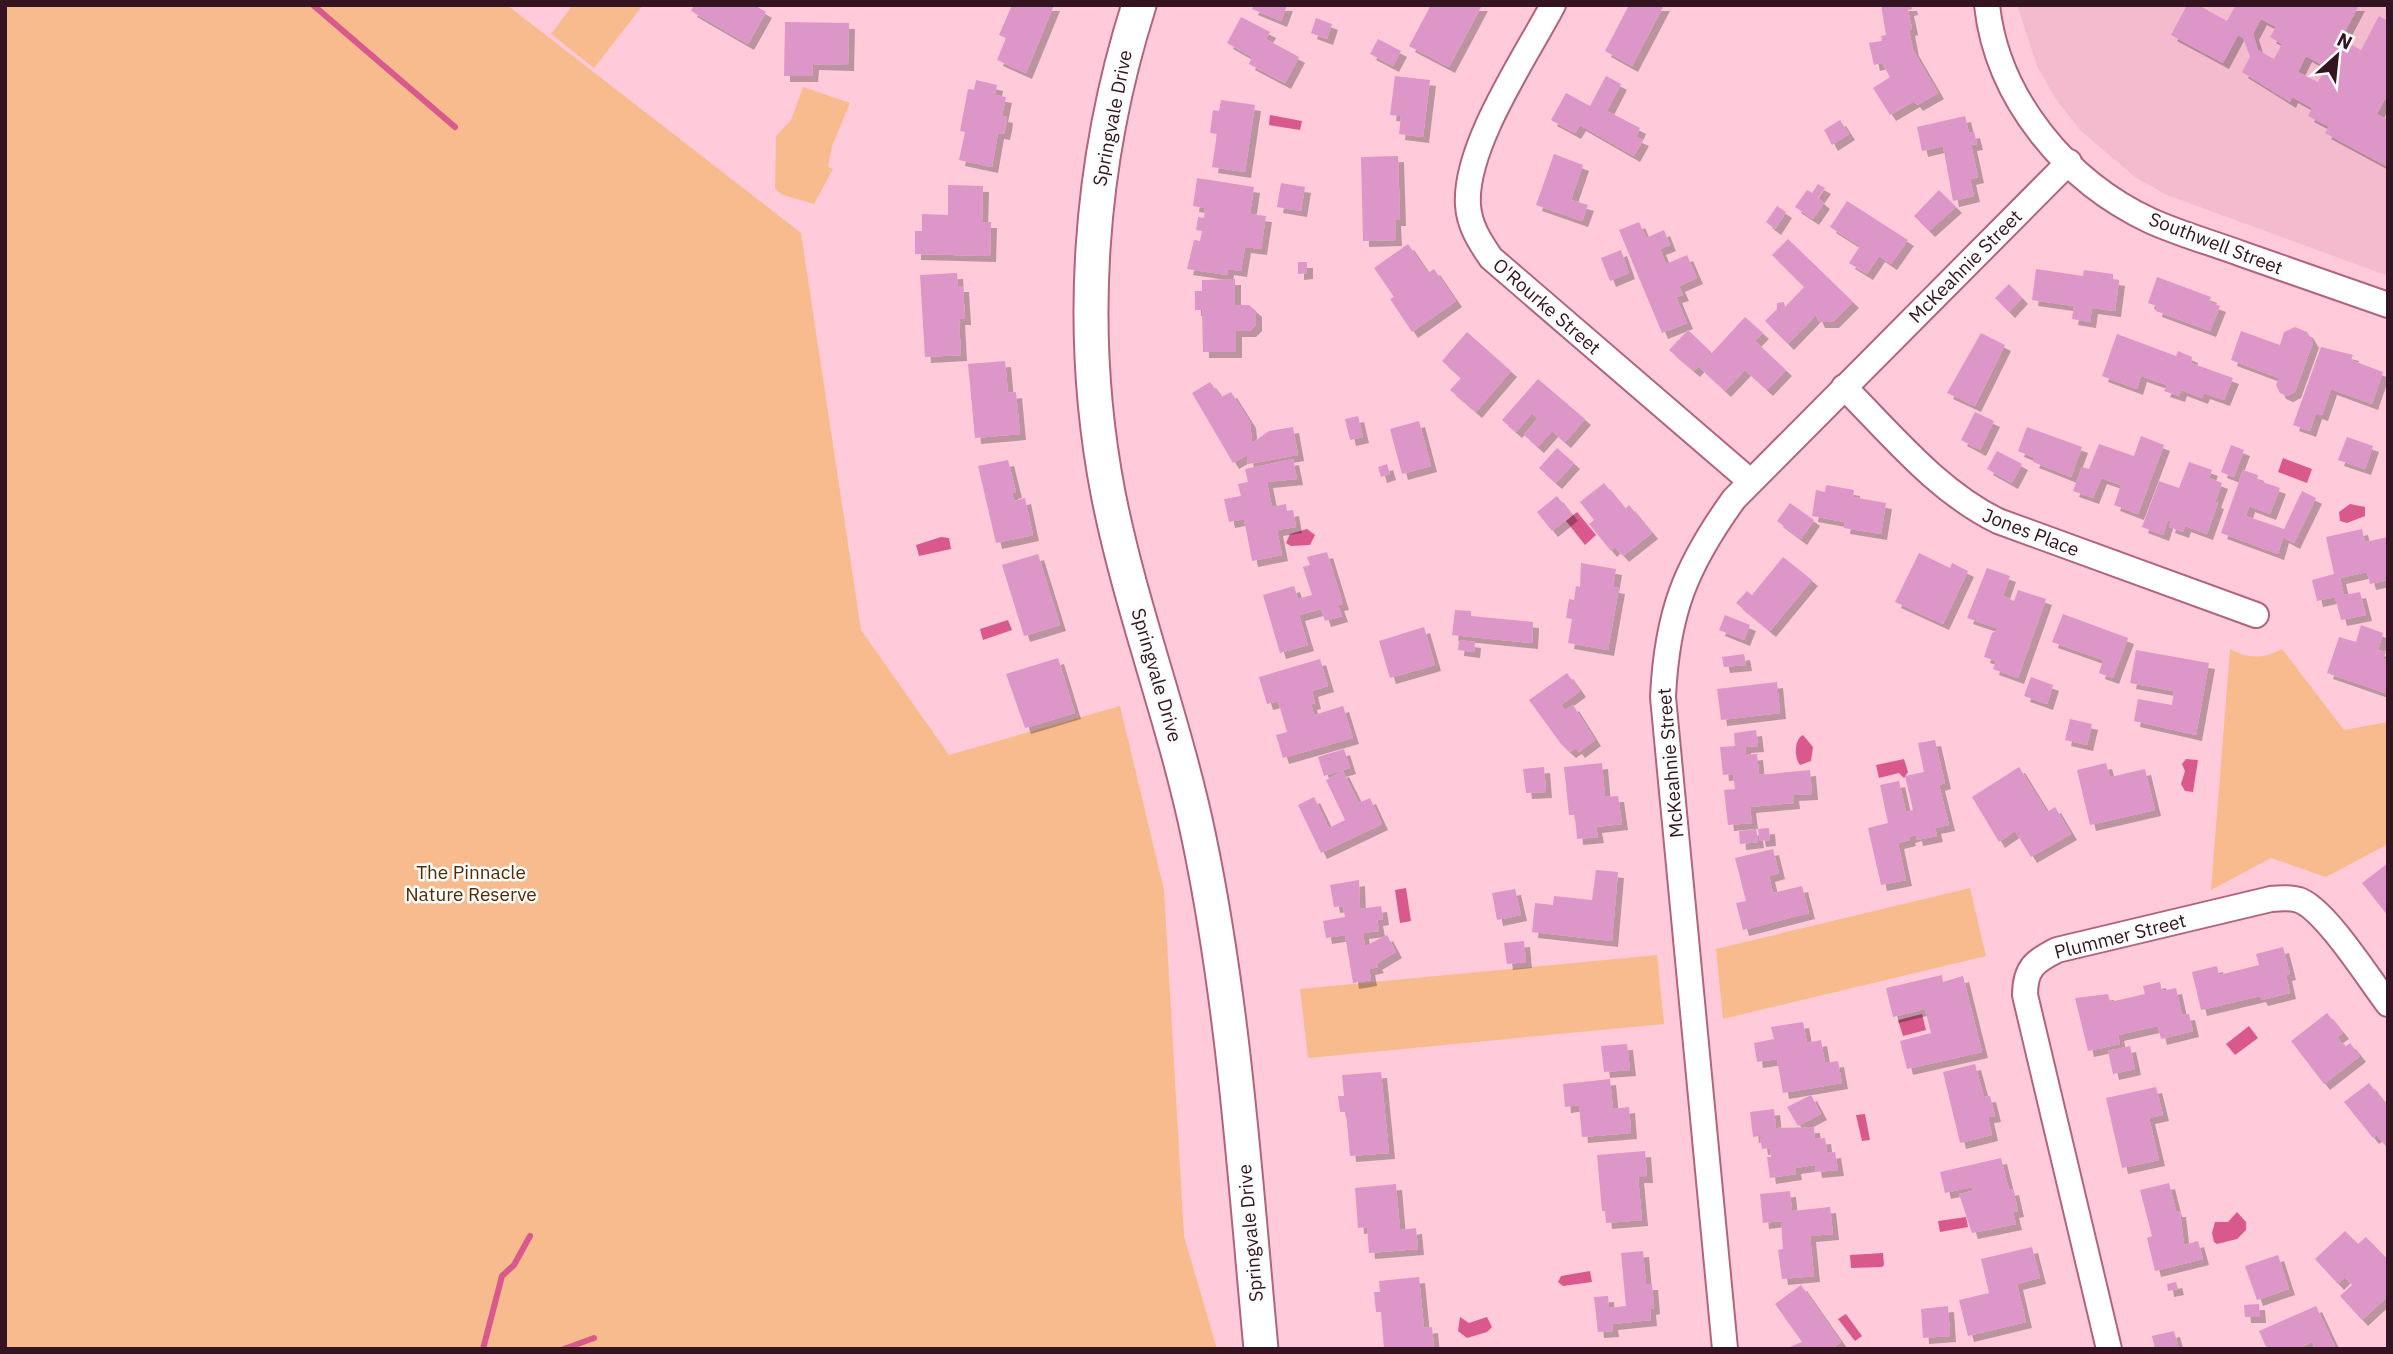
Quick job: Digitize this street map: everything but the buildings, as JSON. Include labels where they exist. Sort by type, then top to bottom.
[{"type":"main road","name":"Springvale Drive","points":[[1139,5],[1120,62],[1098,182],[1091,280],[1093,379],[1108,494],[1183,768],[1199,840],[1224,982],[1261,1349]]},
{"type":"street","name":"O'Rourke Street","points":[[1553,5],[1473,160],[1468,207],[1476,235],[1491,258],[1750,481]]},
{"type":"street","name":"Southwell Street","points":[[1987,5],[2002,67],[2024,110],[2037,129],[2088,180],[2151,220],[2388,305]]},
{"type":"street","name":"McKeahnie Street","points":[[1725,1349],[1662,698],[1665,651],[1684,581],[1706,538],[1750,481],[2069,162]]},
{"type":"street","name":"Jones Place","points":[[1844,387],[1943,486],[1969,507],[1998,521],[2256,615]]},
{"type":"street","name":"Plummer Street","points":[[2109,1349],[2025,995],[2025,979],[2034,961],[2057,950],[2271,898],[2291,898],[2308,904],[2322,917],[2388,1004]]},
{"type":"shaded area","points":[[2017,5],[2388,5],[2388,276],[2167,195],[2135,177],[2080,130],[2055,98],[2037,66]]},
{"type":"shaded area","points":[[1270,115],[1302,121],[1300,130],[1269,125]]},
{"type":"shaded area","points":[[2283,458],[2312,469],[2307,483],[2278,472]]},
{"type":"shaded area","points":[[2350,504],[2365,507],[2365,516],[2347,523],[2340,521],[2339,512]]},
{"type":"shaded area","points":[[1577,512],[1596,535],[1585,545],[1566,521]]},
{"type":"shaded area","points":[[1307,529],[1315,535],[1310,545],[1291,546],[1286,543],[1290,534]]},
{"type":"shaded area","points":[[941,537],[949,538],[951,549],[919,556],[916,545]]},
{"type":"shaded area","points":[[1008,620],[1012,630],[983,640],[980,629]]},
{"type":"shaded area","points":[[1803,735],[1813,747],[1811,761],[1800,765],[1796,749],[1798,740]]},
{"type":"shaded area","points":[[1904,759],[1908,772],[1904,778],[1899,773],[1879,778],[1876,765]]},
{"type":"shaded area","points":[[2186,759],[2198,760],[2193,792],[2185,791],[2181,784],[2185,771],[2182,764]]},
{"type":"shaded area","points":[[1406,888],[1411,921],[1400,923],[1395,890]]},
{"type":"shaded area","points":[[1922,1014],[1926,1030],[1903,1036],[1898,1020]]},
{"type":"shaded area","points":[[2249,1026],[2258,1038],[2235,1055],[2226,1044]]},
{"type":"shaded area","points":[[1865,1114],[1870,1140],[1862,1141],[1856,1115]]},
{"type":"shaded area","points":[[2237,1212],[2246,1222],[2246,1230],[2237,1239],[2217,1244],[2214,1242],[2212,1233],[2215,1222],[2228,1222]]},
{"type":"shaded area","points":[[1966,1217],[1968,1227],[1940,1232],[1938,1221]]},
{"type":"shaded area","points":[[1883,1253],[1882,1267],[1851,1268],[1850,1255]]},
{"type":"shaded area","points":[[1590,1271],[1592,1282],[1563,1286],[1558,1282],[1561,1276]]},
{"type":"shaded area","points":[[1846,1314],[1862,1336],[1855,1341],[1838,1319]]},
{"type":"shaded area","points":[[1460,1317],[1469,1323],[1487,1317],[1492,1327],[1487,1332],[1467,1338],[1458,1331]]},
{"type":"green space","name":"The Pinnacle Nature Reserve","points":[[5,5],[507,5],[801,233],[861,630],[949,755],[1120,706],[1164,890],[1184,1236],[1217,1349],[5,1349]]},
{"type":"green space","points":[[573,5],[643,5],[594,68],[551,34]]},
{"type":"green space","points":[[803,87],[850,103],[832,146],[828,167],[833,169],[814,204],[783,195],[775,189],[776,136],[791,120]]},
{"type":"green space","points":[[2230,649],[2243,655],[2256,656],[2269,655],[2282,649],[2344,730],[2388,722],[2388,844],[2326,877],[2271,858],[2211,890]]},
{"type":"green space","points":[[1970,888],[1986,956],[1723,1019],[1716,949]]},
{"type":"green space","points":[[1657,955],[1664,1024],[1308,1058],[1300,989]]},
{"type":"waterway","points":[[313,5],[455,127]]},
{"type":"waterway","points":[[483,1349],[502,1276],[514,1265],[530,1236]]},
{"type":"waterway","points":[[564,1349],[594,1338]]}]
